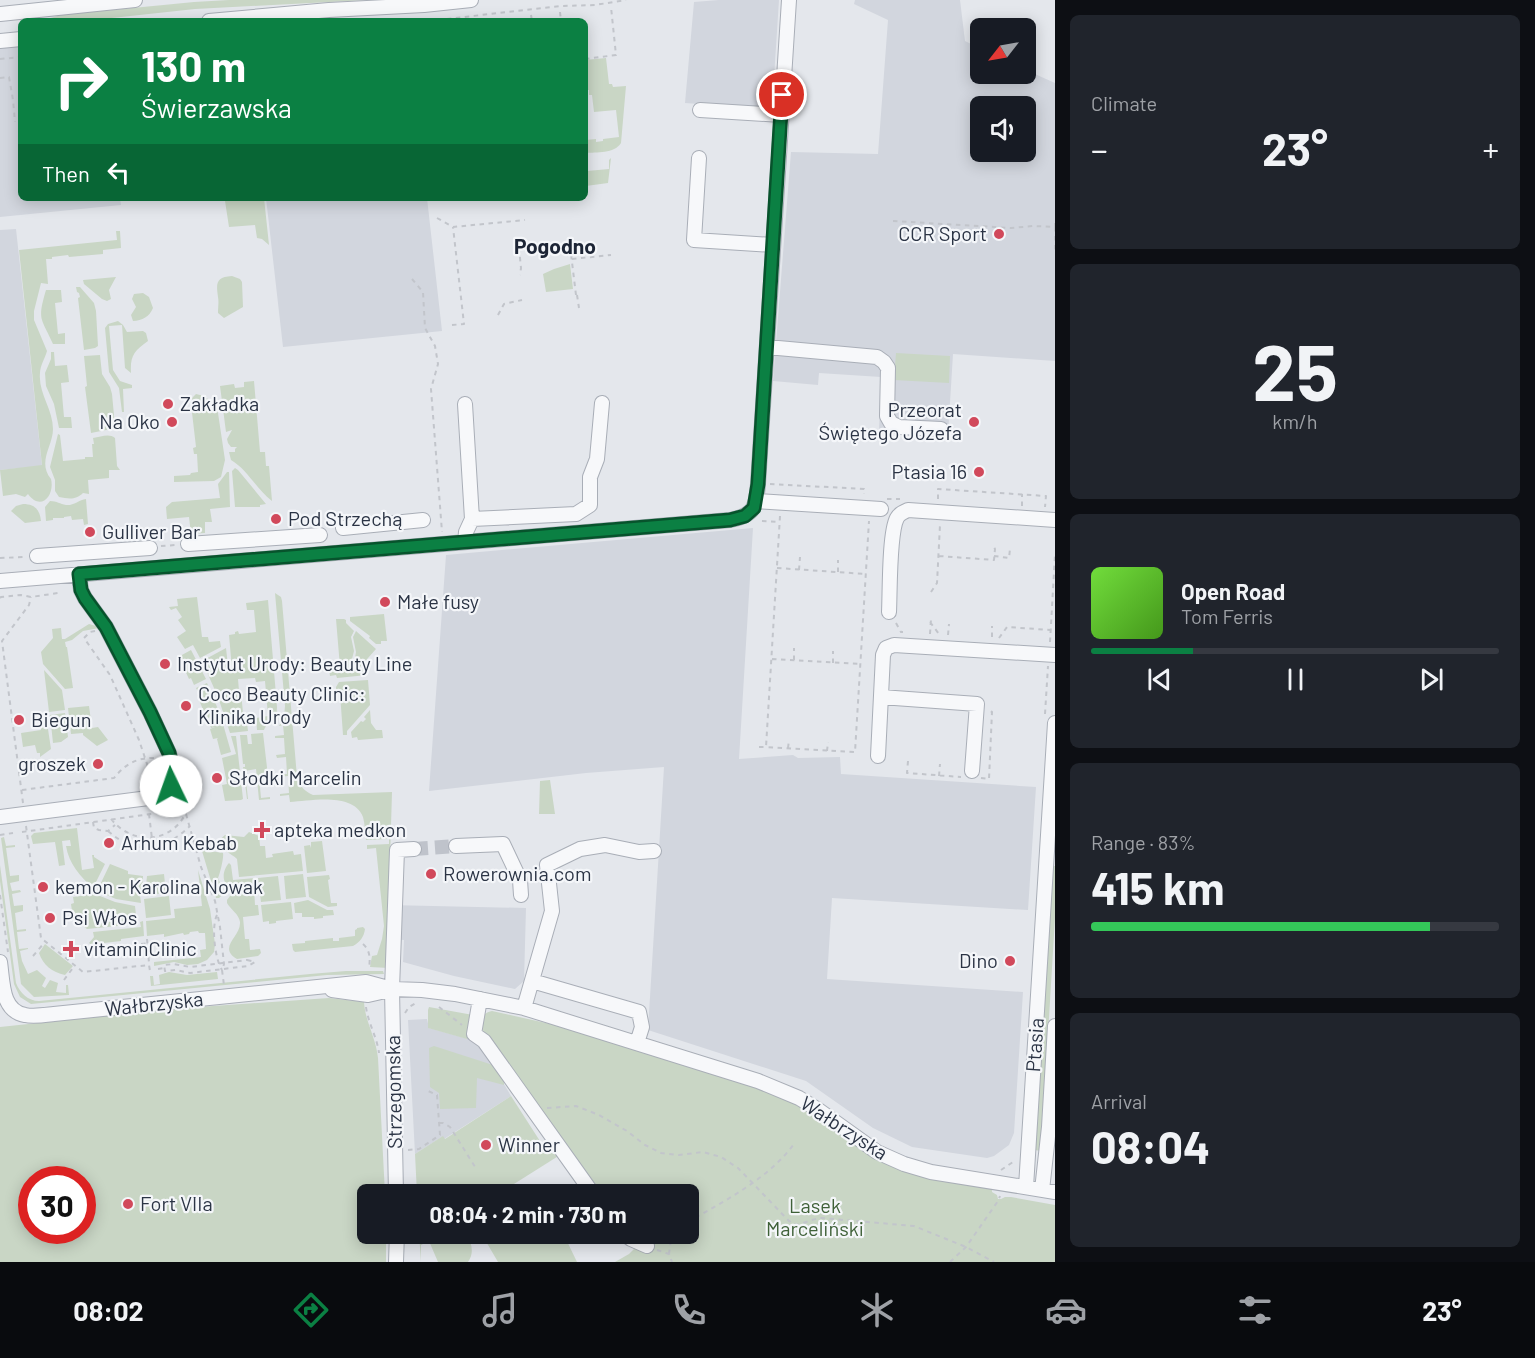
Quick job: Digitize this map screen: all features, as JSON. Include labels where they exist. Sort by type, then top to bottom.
[{"type":"street","points":[[0,14],[135,0]]},
{"type":"street","points":[[241,18],[471,0]]},
{"type":"street","points":[[0,581],[730,520],[750,512],[756,501],[758,484],[789,0]]},
{"type":"street","points":[[0,41],[18,39]]},
{"type":"street","points":[[700,110],[781,115]]},
{"type":"street","points":[[699,158],[694,240],[773,245]]},
{"type":"street","points":[[766,348],[878,357],[888,368],[887,416],[891,423],[899,427],[940,429]]},
{"type":"street","points":[[472,519],[576,513],[590,505],[590,477],[597,459],[602,403]]},
{"type":"street","points":[[465,404],[472,519],[466,532],[465,542]]},
{"type":"street","points":[[756,501],[875,508]]},
{"type":"street","points":[[892,618],[893,533],[898,516],[903,512],[908,510],[1055,520]]},
{"type":"street","points":[[344,528],[423,520]]},
{"type":"street","points":[[188,544],[320,536]]},
{"type":"street","points":[[37,556],[150,548]]},
{"type":"street","points":[[0,817],[164,796],[175,778],[169,753],[150,712],[106,627],[85,598],[81,590],[79,574]]},
{"type":"street","points":[[878,756],[883,655],[890,646],[1055,655]]},
{"type":"street","points":[[880,697],[977,704],[972,771]]},
{"type":"street","name":"Ptasia","points":[[1026,1187],[1055,723]]},
{"type":"street","points":[[456,846],[504,844],[520,880],[521,895]]},
{"type":"street","points":[[524,1008],[552,911],[547,865],[580,849],[605,845],[639,852],[654,851]]},
{"type":"street","points":[[392,989],[397,850],[414,849]]},
{"type":"street","name":"Wałbrzyska","points":[[4,961],[4,992],[7,1001],[14,1010],[26,1016],[366,982],[392,989],[428,991],[524,1008],[778,1088],[817,1109],[877,1152],[904,1164],[931,1172],[1048,1191]]},
{"type":"street","points":[[532,981],[639,1012],[642,1027],[638,1043]]},
{"type":"street","name":"Strzegomska","points":[[392,989],[396,1184]]},
{"type":"street","points":[[480,999],[474,1034],[484,1041],[586,1184]]},
{"type":"street","name":"Ptasia","points":[[1048,1191],[1055,1026]]},
{"type":"street","points":[[396,1262],[397,1244]]},
{"type":"street","points":[[642,1244],[647,1246]]},
{"type":"path","points":[[587,0],[588,5]]},
{"type":"path","points":[[455,18],[626,0]]},
{"type":"path","points":[[588,59],[616,55],[611,7]]},
{"type":"path","points":[[560,12],[561,18]]},
{"type":"path","points":[[0,59],[18,57]]},
{"type":"path","points":[[0,78],[9,77],[15,122]]},
{"type":"path","points":[[437,218],[453,227],[525,220]]},
{"type":"path","points":[[893,221],[998,229],[1055,227]]},
{"type":"path","points":[[1055,223],[1055,252]]},
{"type":"path","points":[[453,227],[464,324]]},
{"type":"path","points":[[579,258],[578,246],[570,246],[579,308]]},
{"type":"path","points":[[519,248],[520,275]]},
{"type":"path","points":[[572,259],[611,255]]},
{"type":"path","points":[[412,279],[423,292],[425,328],[435,346],[438,364],[431,389],[443,544]]},
{"type":"path","points":[[498,315],[504,304],[522,300]]},
{"type":"path","points":[[452,326],[469,324]]},
{"type":"path","points":[[758,484],[864,489],[863,497],[873,498],[875,508],[866,574],[855,752],[759,747]]},
{"type":"path","points":[[766,747],[782,484]]},
{"type":"path","points":[[937,502],[938,489],[1022,494],[1046,496],[1045,509]]},
{"type":"path","points":[[1022,494],[1022,507]]},
{"type":"path","points":[[931,592],[937,584],[940,519]]},
{"type":"path","points":[[762,521],[780,522]]},
{"type":"path","points":[[939,541],[945,541]]},
{"type":"path","points":[[150,548],[188,544]]},
{"type":"path","points":[[939,556],[994,560],[992,544]]},
{"type":"path","points":[[994,556],[1009,558],[1010,549]]},
{"type":"path","points":[[0,558],[37,556]]},
{"type":"path","points":[[799,570],[800,557]]},
{"type":"path","points":[[838,560],[838,572]]},
{"type":"path","points":[[777,568],[866,574]]},
{"type":"path","points":[[0,598],[58,593],[57,584]]},
{"type":"path","points":[[892,618],[901,632],[907,632]]},
{"type":"path","points":[[922,633],[939,634],[931,621],[930,633]]},
{"type":"path","points":[[948,634],[949,624]]},
{"type":"path","points":[[992,626],[992,637],[999,638],[1009,627],[1050,630]]},
{"type":"path","points":[[106,627],[90,632],[84,638],[110,675],[139,740],[150,772],[171,786]]},
{"type":"path","points":[[794,648],[794,660]]},
{"type":"path","points":[[833,651],[833,663]]},
{"type":"path","points":[[772,659],[860,664]]},
{"type":"path","points":[[991,723],[997,723]]},
{"type":"path","points":[[788,748],[789,740]]},
{"type":"path","points":[[827,751],[828,742]]},
{"type":"path","points":[[989,756],[995,757]]},
{"type":"path","points":[[22,790],[114,778],[122,768],[133,761],[146,758],[159,759],[171,764]]},
{"type":"path","points":[[939,776],[940,764]]},
{"type":"path","points":[[191,797],[186,814],[201,867],[218,913],[224,964],[223,981]]},
{"type":"path","points":[[22,832],[187,808]]},
{"type":"path","points":[[111,819],[125,832],[137,837],[152,838],[172,830],[186,814]]},
{"type":"path","points":[[93,822],[94,828],[108,831],[121,841],[135,846],[153,847],[166,844],[190,826]]},
{"type":"path","points":[[108,831],[115,825]]},
{"type":"path","points":[[172,830],[178,837]]},
{"type":"path","points":[[121,841],[125,832]]},
{"type":"path","points":[[0,835],[12,833]]},
{"type":"path","points":[[0,895],[4,961]]},
{"type":"path","points":[[218,913],[213,922],[218,964],[222,970]]},
{"type":"path","points":[[147,939],[149,964]]},
{"type":"path","points":[[33,956],[45,942]]},
{"type":"path","points":[[141,944],[152,943]]},
{"type":"path","points":[[363,944],[367,947],[370,957],[369,969]]},
{"type":"path","points":[[158,969],[170,964],[190,967],[247,960],[255,962],[248,966],[190,974],[176,970],[165,971],[164,968]]},
{"type":"path","points":[[64,980],[75,965]]},
{"type":"path","points":[[439,1006],[474,1034]]},
{"type":"path","points":[[408,1150],[419,1149],[440,1135],[437,1095],[426,1090]]},
{"type":"path","points":[[532,1108],[576,1106],[599,1115],[627,1131],[645,1146],[661,1153],[679,1155],[703,1152],[721,1157],[738,1168],[789,1221],[797,1225],[820,1218],[914,1226],[966,1247],[994,1262]]},
{"type":"path","points":[[439,1123],[450,1127],[477,1170]]},
{"type":"path","points":[[699,1215],[752,1184],[785,1156],[794,1144]]},
{"type":"path","points":[[950,1262],[966,1247],[998,1201],[1001,1193]]},
{"type":"path","points":[[670,1244],[669,1254],[672,1262]]},
{"type":"path","points":[[647,1246],[669,1254]]},
{"type":"shaded area","points":[[779,0],[772,109],[685,103],[694,2]]},
{"type":"shaded area","points":[[855,0],[960,0],[965,41],[970,44],[970,84],[1036,84],[1036,74],[1055,83],[1055,361],[953,354],[948,435],[879,431],[881,377],[819,373],[818,385],[773,381],[791,152],[878,154],[888,20],[854,4]]},
{"type":"shaded area","points":[[18,39],[18,201],[120,201],[121,205],[0,217],[0,41]]},
{"type":"shaded area","points":[[266,201],[427,201],[442,331],[283,347]]},
{"type":"shaded area","points":[[16,229],[42,466],[0,470],[0,230]]},
{"type":"shaded area","points":[[753,528],[739,759],[793,755],[798,758],[840,757],[841,774],[1036,787],[1028,910],[832,898],[827,979],[1023,992],[1014,1133],[1009,1145],[994,1156],[987,1158],[912,1147],[873,1128],[806,1081],[648,1030],[664,767],[586,773],[429,791],[446,555]]},
{"type":"shaded area","points":[[389,905],[526,908],[524,981],[515,989],[403,962],[404,940],[391,939]]},
{"type":"shaded area","points":[[427,1019],[429,1028],[479,1042],[511,1096],[444,1139],[442,1137],[415,1154],[408,1020]]},
{"type":"green space","points":[[367,0],[195,9],[112,18],[50,18],[61,15],[194,2]]},
{"type":"green space","points":[[606,58],[609,84],[613,87],[626,86],[621,143],[610,151],[588,153],[588,140],[596,139],[596,142],[619,137],[616,110],[594,112],[592,95],[589,95],[588,90],[588,60]]},
{"type":"green space","points":[[611,158],[608,183],[588,186],[588,171],[609,169]]},
{"type":"green space","points":[[225,201],[264,201],[269,245],[257,238],[255,225],[229,227]]},
{"type":"green space","points":[[116,231],[120,231],[121,248],[103,250],[103,254],[69,257],[68,255],[46,259],[48,284],[41,283],[34,320],[47,351],[41,368],[40,380],[53,429],[45,460],[47,473],[51,479],[51,491],[46,499],[38,502],[28,494],[25,497],[16,494],[3,496],[0,470],[42,465],[19,250],[117,240]]},
{"type":"green space","points":[[570,264],[573,289],[546,292],[543,274]]},
{"type":"green space","points":[[232,276],[242,282],[243,307],[224,318],[218,313],[217,284],[220,279]]},
{"type":"green space","points":[[116,277],[109,290],[111,299],[107,301],[84,284],[83,280]]},
{"type":"green space","points":[[76,287],[80,287],[94,303],[98,346],[95,348],[84,350],[78,298],[80,297]]},
{"type":"green space","points":[[46,290],[61,290],[62,302],[55,303],[58,334],[65,333],[65,344],[53,344],[43,323],[41,314]]},
{"type":"green space","points":[[143,293],[149,297],[153,308],[145,318],[133,321],[131,315],[136,307],[132,299],[134,294]]},
{"type":"green space","points":[[118,321],[123,325],[127,332],[143,331],[146,333],[148,341],[134,354],[131,373],[125,368],[122,325],[109,326],[113,370],[120,381],[132,385],[132,388],[123,389],[124,412],[122,412],[119,388],[109,372],[105,328],[108,324]]},
{"type":"green space","points":[[51,352],[54,352],[55,366],[67,365],[69,382],[61,383],[64,417],[71,417],[72,428],[59,428],[54,404],[46,386],[45,373],[51,359]]},
{"type":"green space","points":[[896,353],[950,356],[949,383],[894,380]]},
{"type":"green space","points":[[100,355],[102,374],[112,394],[115,426],[91,433],[85,387],[87,386],[84,356]]},
{"type":"green space","points":[[254,381],[260,452],[265,452],[266,466],[269,466],[272,501],[231,460],[229,452],[235,452],[237,447],[231,447],[227,439],[232,430],[226,432],[220,386],[234,384],[235,388],[244,387],[244,382]]},
{"type":"green space","points":[[196,394],[204,396],[213,403],[218,413],[225,460],[221,477],[214,481],[174,482],[174,476],[198,472],[197,454],[194,454],[193,448],[196,447],[191,404]]},
{"type":"green space","points":[[58,434],[63,461],[93,457],[93,438],[108,436],[115,438],[117,466],[120,470],[109,470],[109,478],[88,480],[89,494],[83,493],[72,498],[59,497],[55,491],[55,480],[50,467]]},
{"type":"green space","points":[[235,468],[266,504],[260,507],[235,507],[232,471]]},
{"type":"green space","points":[[229,472],[230,507],[210,509],[212,522],[205,522],[205,533],[191,534],[189,517],[167,519],[166,507],[172,502],[220,498],[218,484]]},
{"type":"green space","points":[[86,499],[88,524],[84,525],[83,519],[72,520],[71,516],[46,521],[45,507],[50,501],[69,505]]},
{"type":"green space","points":[[23,504],[36,508],[41,521],[25,523],[11,511]]},
{"type":"green space","points":[[275,593],[281,597],[282,601],[297,777],[300,783],[313,795],[392,792],[387,962],[389,968],[370,967],[372,956],[377,955],[384,926],[376,848],[367,849],[367,845],[389,844],[389,839],[366,840],[363,817],[358,809],[350,804],[331,800],[290,802],[289,795],[280,796],[280,794],[289,793],[288,776],[278,777],[278,775],[287,774],[286,757],[277,758],[276,755],[285,754],[284,738],[275,738],[275,736],[284,735],[283,725],[279,726],[284,717],[285,706]]},
{"type":"green space","points":[[197,597],[202,637],[208,637],[209,642],[220,641],[221,647],[200,658],[193,645],[185,649],[177,637],[186,631],[178,620],[182,617],[176,608],[171,610],[169,607],[178,606],[177,599]]},
{"type":"green space","points":[[268,600],[277,711],[264,730],[257,730],[256,718],[268,716],[265,681],[256,682],[255,678],[238,679],[248,731],[230,733],[218,697],[202,661],[226,648],[228,666],[223,672],[232,669],[229,635],[238,631],[239,634],[256,632],[254,610],[247,610],[246,603]]},
{"type":"green space","points":[[384,614],[387,641],[381,641],[381,644],[376,644],[369,638],[370,636],[350,621],[350,617]]},
{"type":"green space","points":[[336,619],[346,620],[354,631],[351,637],[354,651],[351,663],[355,669],[363,668],[367,671],[367,675],[337,678],[336,675],[330,676],[329,669],[340,667]]},
{"type":"green space","points":[[89,624],[99,628],[83,631],[72,640],[65,642],[73,688],[65,689],[43,664],[41,652],[53,638],[52,629],[61,628],[62,639],[65,639]]},
{"type":"green space","points":[[356,631],[376,649],[360,667],[354,664],[356,652],[353,637]]},
{"type":"green space","points":[[191,650],[206,679],[194,685],[182,664],[187,661],[183,662],[180,656]]},
{"type":"green space","points":[[44,670],[62,690],[65,710],[49,712]]},
{"type":"green space","points":[[368,680],[370,705],[347,731],[347,735],[343,735],[340,693],[336,693],[336,687],[339,682]]},
{"type":"green space","points":[[207,683],[220,714],[208,718],[196,688]]},
{"type":"green space","points":[[89,706],[92,728],[98,727],[108,740],[97,746],[83,733],[71,734],[68,708]]},
{"type":"green space","points":[[370,710],[371,723],[376,730],[382,730],[383,738],[358,740],[357,737],[352,738],[351,732],[366,719],[364,717]]},
{"type":"green space","points":[[65,713],[68,737],[61,742],[53,743],[50,715]]},
{"type":"green space","points":[[46,716],[51,749],[40,757],[35,745],[23,747],[21,733],[41,730],[39,717]]},
{"type":"green space","points":[[221,717],[231,752],[221,755],[218,738],[213,739],[210,729],[215,727],[211,728],[209,721]]},
{"type":"green space","points":[[263,733],[268,776],[259,777],[261,798],[270,797],[270,799],[259,800],[256,769],[245,771],[247,799],[243,767],[245,764],[243,764],[240,735],[247,735],[248,744],[252,744],[251,734]]},
{"type":"green space","points":[[231,736],[236,736],[243,799],[225,801],[222,785],[227,784],[222,758],[236,754]]},
{"type":"green space","points":[[550,780],[555,814],[539,814],[540,781]]},
{"type":"green space","points":[[77,828],[82,870],[94,868],[92,855],[105,864],[93,888],[72,864],[66,846],[71,846],[70,840],[62,841],[65,865],[59,866],[55,842],[33,844],[31,836],[34,833]]},
{"type":"green space","points":[[249,832],[259,836],[260,846],[265,846],[266,858],[273,857],[272,854],[293,851],[294,855],[301,854],[303,871],[239,877],[237,859],[224,849],[219,840],[225,835],[244,837]]},
{"type":"green space","points":[[4,837],[6,846],[15,845],[15,847],[6,848],[10,876],[19,875],[19,881],[10,883],[12,891],[20,890],[21,892],[12,894],[14,906],[23,905],[23,911],[15,913],[17,930],[26,929],[26,931],[17,932],[19,949],[28,948],[20,951],[22,961],[28,974],[37,970],[46,978],[42,986],[45,988],[50,980],[58,983],[56,992],[66,993],[66,985],[68,985],[69,995],[34,997],[21,984],[1,838]]},
{"type":"green space","points":[[322,841],[326,871],[307,873],[304,846],[310,845],[311,848],[311,842]]},
{"type":"green space","points":[[202,851],[223,853],[218,878],[224,893],[219,898],[216,898]]},
{"type":"green space","points":[[229,863],[233,880],[255,878],[255,905],[258,905],[259,915],[243,917],[245,939],[249,939],[250,950],[260,949],[261,953],[258,956],[237,959],[231,955],[229,950],[240,922],[227,903],[233,892],[224,880]]},
{"type":"green space","points":[[110,864],[128,871],[128,874],[143,876],[141,903],[116,899],[97,891]]},
{"type":"green space","points":[[0,865],[16,983],[22,993],[31,1000],[346,971],[383,971],[384,974],[327,975],[31,1004],[20,997],[14,984],[0,881]]},
{"type":"green space","points":[[1052,866],[1055,866],[1055,918],[1041,1151],[1034,1150]]},
{"type":"green space","points":[[198,870],[210,909],[214,952],[207,960],[198,964],[187,965],[174,962],[154,966],[154,962],[201,957],[200,950],[206,949],[205,933],[198,931],[164,937],[164,934],[147,936],[146,921],[175,918],[174,909],[202,906]]},
{"type":"green space","points":[[164,874],[166,893],[145,895],[147,876]]},
{"type":"green space","points":[[303,874],[306,897],[286,899],[284,876]]},
{"type":"green space","points":[[329,875],[331,903],[337,903],[337,906],[328,907],[309,897],[307,877]]},
{"type":"green space","points":[[278,876],[281,900],[261,902],[258,878]]},
{"type":"green space","points":[[95,894],[115,902],[135,906],[137,924],[87,929],[73,918],[71,904],[74,903],[73,897]]},
{"type":"green space","points":[[169,896],[171,915],[146,918],[144,899]]},
{"type":"green space","points":[[308,900],[327,910],[333,910],[334,915],[314,919],[314,917],[302,917],[302,913],[295,913],[294,903]]},
{"type":"green space","points":[[291,902],[293,919],[269,924],[269,921],[263,922],[261,905]]},
{"type":"green space","points":[[143,921],[144,936],[93,946],[89,943],[94,937],[93,932],[141,927],[140,922]]},
{"type":"green space","points":[[363,927],[365,929],[363,937],[353,946],[295,952],[293,950],[292,944],[305,943],[305,941],[333,938],[333,941],[339,941],[339,938],[355,936],[355,930]]},
{"type":"green space","points":[[45,944],[73,966],[65,975],[52,970],[43,961],[39,953]]},
{"type":"green space","points":[[169,972],[187,975],[217,972],[218,979],[151,986],[150,976],[153,976],[154,985],[160,984],[159,975]]},
{"type":"green space","points":[[329,998],[364,1002],[378,1058],[384,1184],[357,1184],[357,1244],[386,1244],[386,1262],[0,1262],[0,1027],[170,1009]]},
{"type":"green space","points":[[429,1007],[473,1015],[469,1037],[467,1039],[428,1028]]},
{"type":"green space","name":"Lasek Marceliński","points":[[488,1012],[564,1027],[742,1081],[798,1104],[835,1128],[874,1158],[896,1168],[918,1175],[992,1187],[992,1192],[997,1195],[998,1199],[1011,1197],[1055,1205],[1055,1262],[615,1262],[629,1254],[639,1244],[699,1244],[699,1184],[596,1184],[485,1036],[482,1020]]},
{"type":"green space","points":[[434,1046],[496,1066],[504,1078],[504,1085],[477,1078],[476,1108],[440,1109],[439,1093],[430,1087],[429,1048]]},
{"type":"green space","name":"Winner","points":[[511,1096],[547,1152],[560,1155],[514,1184],[416,1184],[415,1154],[443,1136],[445,1139]]},
{"type":"green space","points":[[430,1244],[471,1244],[471,1255],[468,1262],[438,1262]]},
{"type":"green space","points":[[487,1244],[568,1244],[577,1262],[498,1262]]},
{"type":"tunnel","points":[[414,849],[456,846]]},
{"type":"place","name":"CCR Sport","points":[[999,234]]},
{"type":"place","name":"Zakładka","points":[[168,404]]},
{"type":"place","name":"Na Oko","points":[[172,422]]},
{"type":"place","name":"Przeorat Świętego Józefa","points":[[974,422]]},
{"type":"place","name":"Ptasia 16","points":[[979,472]]},
{"type":"place","name":"Pod Strzechą","points":[[276,519]]},
{"type":"place","name":"Gulliver Bar","points":[[90,532]]},
{"type":"place","name":"Małe fusy","points":[[385,602]]},
{"type":"place","name":"Instytut Urody: Beauty Line","points":[[165,664]]},
{"type":"place","name":"Coco Beauty Clinic: Klinika Urody","points":[[186,706]]},
{"type":"place","name":"Biegun","points":[[19,720]]},
{"type":"place","name":"groszek","points":[[98,764]]},
{"type":"place","name":"Słodki Marcelin","points":[[217,778]]},
{"type":"place","name":"apteka medkon","points":[[262,830]]},
{"type":"place","name":"Arhum Kebab","points":[[109,843]]},
{"type":"place","name":"Rowerownia.com","points":[[431,874]]},
{"type":"place","name":"kemon - Karolina Nowak","points":[[43,887]]},
{"type":"place","name":"Psi Włos","points":[[50,918]]},
{"type":"place","name":"vitaminClinic","points":[[71,949]]},
{"type":"place","name":"Dino","points":[[1010,961]]},
{"type":"place","name":"Winner","points":[[486,1145]]},
{"type":"place","name":"Fort VIIa","points":[[128,1204]]},
{"type":"district","name":"Pogodno","points":[[555,247]]},
{"type":"route","points":[[171,786],[175,778],[169,753],[106,627],[85,598],[81,590],[79,574],[730,520],[745,516],[754,508],[758,484],[782,95]]}]
